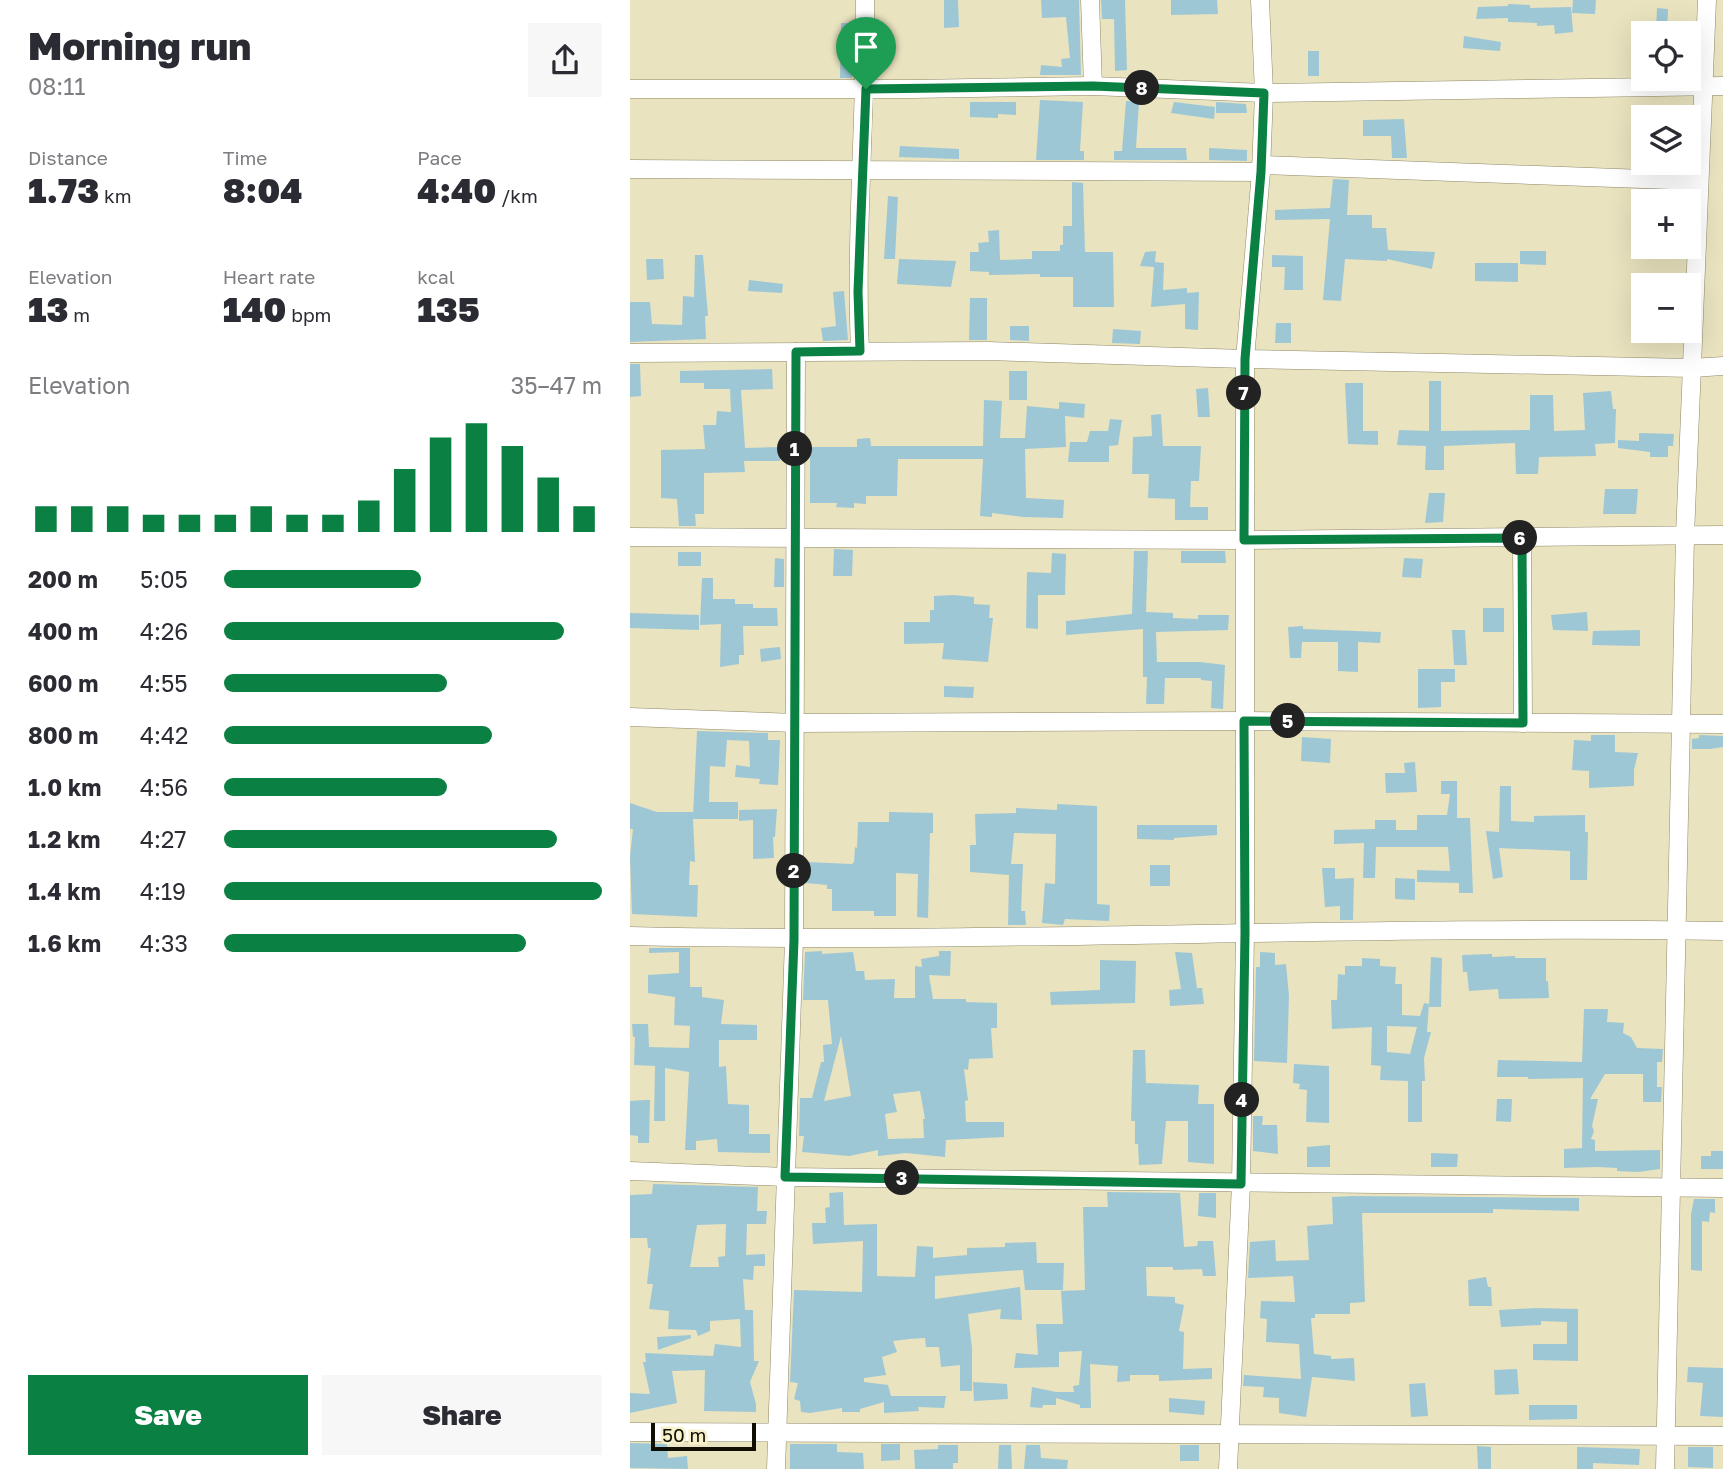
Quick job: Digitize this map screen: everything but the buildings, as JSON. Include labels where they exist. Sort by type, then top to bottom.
[{"type":"street","points":[[860,351],[858,292],[866,89],[865,0]]},
{"type":"street","points":[[1090,0],[1093,86]]},
{"type":"street","points":[[1228,1469],[1241,1184],[1245,933],[1245,359],[1261,168],[1264,93],[1260,0]]},
{"type":"street","points":[[1665,1469],[1685,536],[1707,0]]},
{"type":"street","points":[[630,89],[1093,86],[1264,93],[1723,86]]},
{"type":"street","points":[[630,169],[1261,168],[1698,181]]},
{"type":"street","points":[[630,354],[988,351],[1245,359],[1692,368],[1723,366]]},
{"type":"street","points":[[776,1469],[794,940],[796,352]]},
{"type":"street","points":[[630,537],[1244,540],[1723,535]]},
{"type":"street","points":[[1522,538],[1523,723]]},
{"type":"street","points":[[630,717],[795,723],[1244,721],[1723,724]]},
{"type":"street","points":[[630,936],[794,940],[1245,933],[1723,931]]},
{"type":"street","points":[[630,1171],[785,1177],[1723,1188]]},
{"type":"street","points":[[630,1432],[1723,1436]]},
{"type":"route","points":[[1093,86],[1264,93],[1261,172],[1245,359],[1244,540],[1522,538],[1523,723],[1244,721],[1245,933],[1241,1184],[785,1177],[794,940],[796,352],[860,351],[858,292],[866,89],[1093,86]]}]
